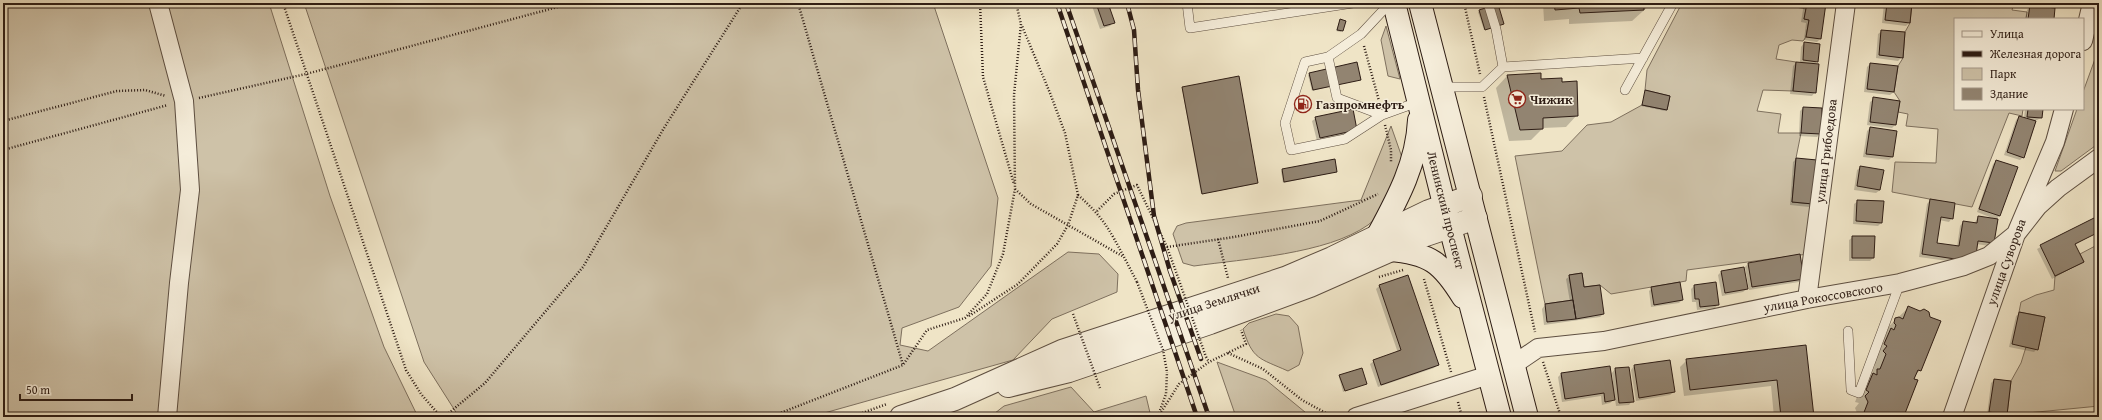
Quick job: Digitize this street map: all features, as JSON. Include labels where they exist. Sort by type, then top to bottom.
[{"type":"main road","name":"Ленинский проспект","points":[[1394,3],[1444,204],[1500,417]]},
{"type":"main road","name":"Ленинский проспект","points":[[1420,3],[1527,417]]},
{"type":"main road","points":[[1418,102],[1419,130],[1413,159],[1384,243],[1422,254],[1432,260],[1450,277],[1473,313]]},
{"type":"main road","name":"улица Землячки","points":[[901,417],[955,398],[1077,369],[1291,294],[1384,243],[1444,204],[1471,196]]},
{"type":"main road","name":"улица Землячки","points":[[1384,243],[1476,218]]},
{"type":"street","points":[[158,3],[190,190],[178,283],[167,417]]},
{"type":"street","name":"улица Грибоедова","points":[[1807,299],[1846,3]]},
{"type":"street","points":[[2084,37],[2092,3]]},
{"type":"street","name":"улица Суворова","points":[[1952,417],[2016,234],[2055,142],[2064,110]]},
{"type":"street","name":"улица Рокоссовского","points":[[1513,365],[1538,348],[1604,342],[1807,299],[1900,283],[1964,266],[1990,256],[2016,234],[2038,206],[2058,188],[2099,158]]},
{"type":"street","points":[[1356,417],[1489,375]]},
{"type":"lane","points":[[1187,3],[1190,28],[1353,3]]},
{"type":"lane","points":[[1390,3],[1361,34],[1328,57],[1305,62],[1285,123],[1291,150],[1345,139],[1382,115],[1418,102]]},
{"type":"lane","points":[[1488,3],[1496,29],[1503,66]]},
{"type":"lane","points":[[1625,90],[1673,3]]},
{"type":"lane","points":[[1328,57],[1337,98],[1382,115]]},
{"type":"lane","points":[[1442,87],[1482,87],[1503,66],[1643,58]]},
{"type":"lane","points":[[1848,331],[1851,390],[1859,393],[1900,283]]},
{"type":"path","points":[[283,3],[406,370],[421,394],[441,417]]},
{"type":"path","points":[[206,96],[306,74],[573,3]]},
{"type":"path","points":[[444,417],[485,383],[583,267],[664,128],[743,3]]},
{"type":"path","points":[[798,3],[903,365]]},
{"type":"path","points":[[980,3],[983,78],[1015,189],[1031,204],[1124,257]]},
{"type":"path","points":[[770,417],[903,365],[927,330],[965,318],[1018,284],[1057,244],[1068,225],[1078,195],[1065,133],[1021,24],[1016,3]]},
{"type":"path","points":[[1464,3],[1538,348],[1561,417]]},
{"type":"path","points":[[965,318],[987,294],[1003,254],[1015,189],[1014,95],[1021,24]]},
{"type":"path","points":[[1361,34],[1391,150],[1390,169]]},
{"type":"path","points":[[3,121],[117,91],[145,90],[176,103]]},
{"type":"path","points":[[3,150],[176,103]]},
{"type":"path","points":[[1097,211],[1114,194],[1137,185],[1168,247],[1209,362]]},
{"type":"path","points":[[1168,247],[1320,221],[1384,191]]},
{"type":"path","points":[[1078,195],[1097,211],[1106,223],[1137,282],[1163,350],[1167,372],[1166,394],[1158,417]]},
{"type":"path","points":[[1218,239],[1228,280]]},
{"type":"path","points":[[1377,277],[1406,269]]},
{"type":"path","points":[[1420,273],[1424,277],[1462,417]]},
{"type":"path","points":[[1072,314],[1100,388]]},
{"type":"path","points":[[1158,417],[1179,384],[1209,362],[1246,344],[1238,324]]},
{"type":"path","points":[[1228,352],[1263,369],[1302,400],[1333,417]]},
{"type":"green space","points":[[3,3],[269,3],[330,196],[384,347],[418,417],[3,417]]},
{"type":"green space","points":[[304,3],[933,3],[998,198],[991,266],[959,307],[902,328],[900,345],[928,351],[1068,252],[1099,254],[1118,274],[1117,292],[1052,319],[1013,360],[810,417],[459,417],[424,362]]},
{"type":"green space","points":[[1682,3],[1775,3],[1806,9],[1804,19],[1809,20],[1806,37],[1803,41],[1792,40],[1779,45],[1776,59],[1796,62],[1793,91],[1763,90],[1757,111],[1781,114],[1778,133],[1801,133],[1796,158],[1792,202],[1813,204],[1808,254],[1687,270],[1686,281],[1611,294],[1600,285],[1584,287],[1582,273],[1569,275],[1573,300],[1545,304],[1515,156],[1562,151],[1587,125],[1611,122],[1642,105],[1667,110],[1670,96],[1645,90],[1647,70]]},
{"type":"green space","points":[[1912,3],[2014,3],[2012,10],[2027,12],[2026,18],[1954,18],[1954,110],[2023,110],[2022,116],[2009,113],[1972,207],[1892,192],[1895,162],[1936,163],[1938,129],[1906,126],[1908,114],[1898,112],[1900,101],[1894,92],[1898,66],[1903,58],[1905,32],[1910,23]]},
{"type":"green space","points":[[1386,26],[1400,79],[1388,76],[1381,40]]},
{"type":"green space","points":[[2099,48],[2099,143],[2061,171],[2055,171],[2077,110],[2084,110],[2084,89]]},
{"type":"green space","points":[[1391,126],[1404,163],[1386,205],[1381,213],[1368,225],[1351,235],[1331,243],[1284,254],[1194,266],[1183,263],[1173,234],[1177,226],[1186,223],[1361,200]]},
{"type":"green space","points":[[2099,244],[2099,406],[2007,415],[2011,381],[2021,363],[2026,347],[2038,349],[2045,317],[2019,312],[2021,302],[2036,295],[2054,290],[2055,276],[2084,262],[2080,254]]},
{"type":"green space","points":[[1276,314],[1289,316],[1298,326],[1303,353],[1299,365],[1288,371],[1258,357],[1250,347],[1243,329],[1249,323]]},
{"type":"green space","points":[[1217,362],[1266,380],[1311,417],[1236,417]]},
{"type":"green space","points":[[1071,387],[1094,412],[1146,396],[1151,417],[990,417],[1004,406]]},
{"type":"building","points":[[1096,3],[1108,3],[1115,23],[1104,26]]},
{"type":"building","points":[[1554,3],[1644,3],[1644,10],[1580,13],[1579,8],[1555,10]]},
{"type":"building","points":[[1807,3],[1826,3],[1821,39],[1806,37],[1809,20],[1804,19]]},
{"type":"building","points":[[1887,3],[1912,3],[1910,23],[1885,20]]},
{"type":"building","points":[[1498,4],[1504,24],[1485,30],[1479,10]]},
{"type":"building","points":[[2030,5],[2055,8],[2054,18],[2028,18]]},
{"type":"building","points":[[1340,19],[1346,21],[1343,31],[1337,30]]},
{"type":"building","points":[[1881,30],[1905,32],[1903,58],[1879,55]]},
{"type":"building","points":[[1804,42],[1820,44],[1818,62],[1803,60]]},
{"type":"building","points":[[1357,62],[1361,80],[1313,90],[1309,73]]},
{"type":"building","points":[[1796,62],[1819,64],[1816,93],[1793,91]]},
{"type":"building","points":[[1870,63],[1898,66],[1894,92],[1867,89]]},
{"type":"building","points":[[1541,73],[1541,79],[1562,78],[1562,82],[1577,81],[1578,116],[1543,118],[1543,129],[1520,130],[1507,75]]},
{"type":"building","points":[[1239,76],[1258,183],[1202,194],[1182,87]]},
{"type":"building","points":[[1645,90],[1670,96],[1667,110],[1642,105]]},
{"type":"building","points":[[1873,97],[1900,101],[1896,125],[1870,122]]},
{"type":"building","points":[[1803,107],[1822,108],[1821,134],[1801,133]]},
{"type":"building","points":[[1353,109],[1357,130],[1320,138],[1315,117]]},
{"type":"building","points":[[2028,110],[2043,110],[2042,118],[2027,117]]},
{"type":"building","points":[[2019,116],[2036,121],[2024,158],[2007,152]]},
{"type":"building","points":[[1870,127],[1897,131],[1893,157],[1866,154]]},
{"type":"building","points":[[1796,158],[1817,160],[1813,204],[1792,202]]},
{"type":"building","points":[[1335,159],[1337,172],[1284,182],[1282,169]]},
{"type":"building","points":[[1996,160],[2018,167],[2000,216],[1979,209]]},
{"type":"building","points":[[1860,166],[1884,170],[1880,190],[1857,186]]},
{"type":"building","points":[[1930,199],[1955,203],[1953,219],[1941,217],[1937,243],[1959,246],[1963,221],[1977,223],[1978,216],[1998,219],[1994,243],[1978,241],[1975,262],[1922,254]]},
{"type":"building","points":[[1857,200],[1884,201],[1882,223],[1856,221]]},
{"type":"building","points":[[2094,218],[2099,232],[2075,244],[2084,262],[2055,276],[2040,245]]},
{"type":"building","points":[[1852,236],[1875,236],[1874,258],[1852,258]]},
{"type":"building","points":[[1800,254],[1804,279],[1752,287],[1748,263]]},
{"type":"building","points":[[1744,267],[1748,289],[1725,293],[1721,271]]},
{"type":"building","points":[[1582,273],[1584,287],[1600,285],[1604,314],[1576,319],[1569,275]]},
{"type":"building","points":[[1408,275],[1439,365],[1381,385],[1373,360],[1401,350],[1379,285]]},
{"type":"building","points":[[1680,282],[1683,300],[1654,305],[1651,287]]},
{"type":"building","points":[[1716,282],[1719,305],[1700,307],[1699,299],[1695,299],[1694,285]]},
{"type":"building","points":[[1573,300],[1576,319],[1547,322],[1545,304]]},
{"type":"building","points":[[1908,306],[1920,311],[1924,309],[1929,312],[1930,317],[1941,321],[1921,371],[1918,370],[1914,379],[1918,380],[1904,416],[1900,414],[1899,417],[1868,417],[1863,415],[1868,402],[1865,396],[1869,392],[1866,390],[1873,373],[1877,375],[1877,369],[1880,369],[1886,354],[1883,351],[1887,346],[1884,344],[1891,328],[1894,330],[1896,325],[1894,323],[1895,318],[1899,317],[1903,319]]},
{"type":"building","points":[[2019,312],[2045,317],[2038,350],[2012,344]]},
{"type":"building","points":[[1806,345],[1814,417],[1781,417],[1777,380],[1690,390],[1686,359]]},
{"type":"building","points":[[1670,360],[1675,392],[1639,398],[1634,365]]},
{"type":"building","points":[[1610,366],[1615,400],[1605,402],[1604,393],[1565,399],[1561,373]]},
{"type":"building","points":[[1629,367],[1634,402],[1619,403],[1615,368]]},
{"type":"building","points":[[1362,368],[1367,384],[1345,391],[1339,375]]},
{"type":"building","points":[[1994,379],[2011,381],[2007,415],[1989,412]]},
{"type":"railway","points":[[1057,3],[1197,417]]},
{"type":"railway","points":[[1066,3],[1209,417]]},
{"type":"railway","points":[[1127,3],[1134,30],[1138,90],[1154,216],[1170,271],[1201,359]]},
{"type":"place","name":"Чижик","points":[[1517,99]]},
{"type":"place","name":"Газпромнефть","points":[[1303,104]]}]
